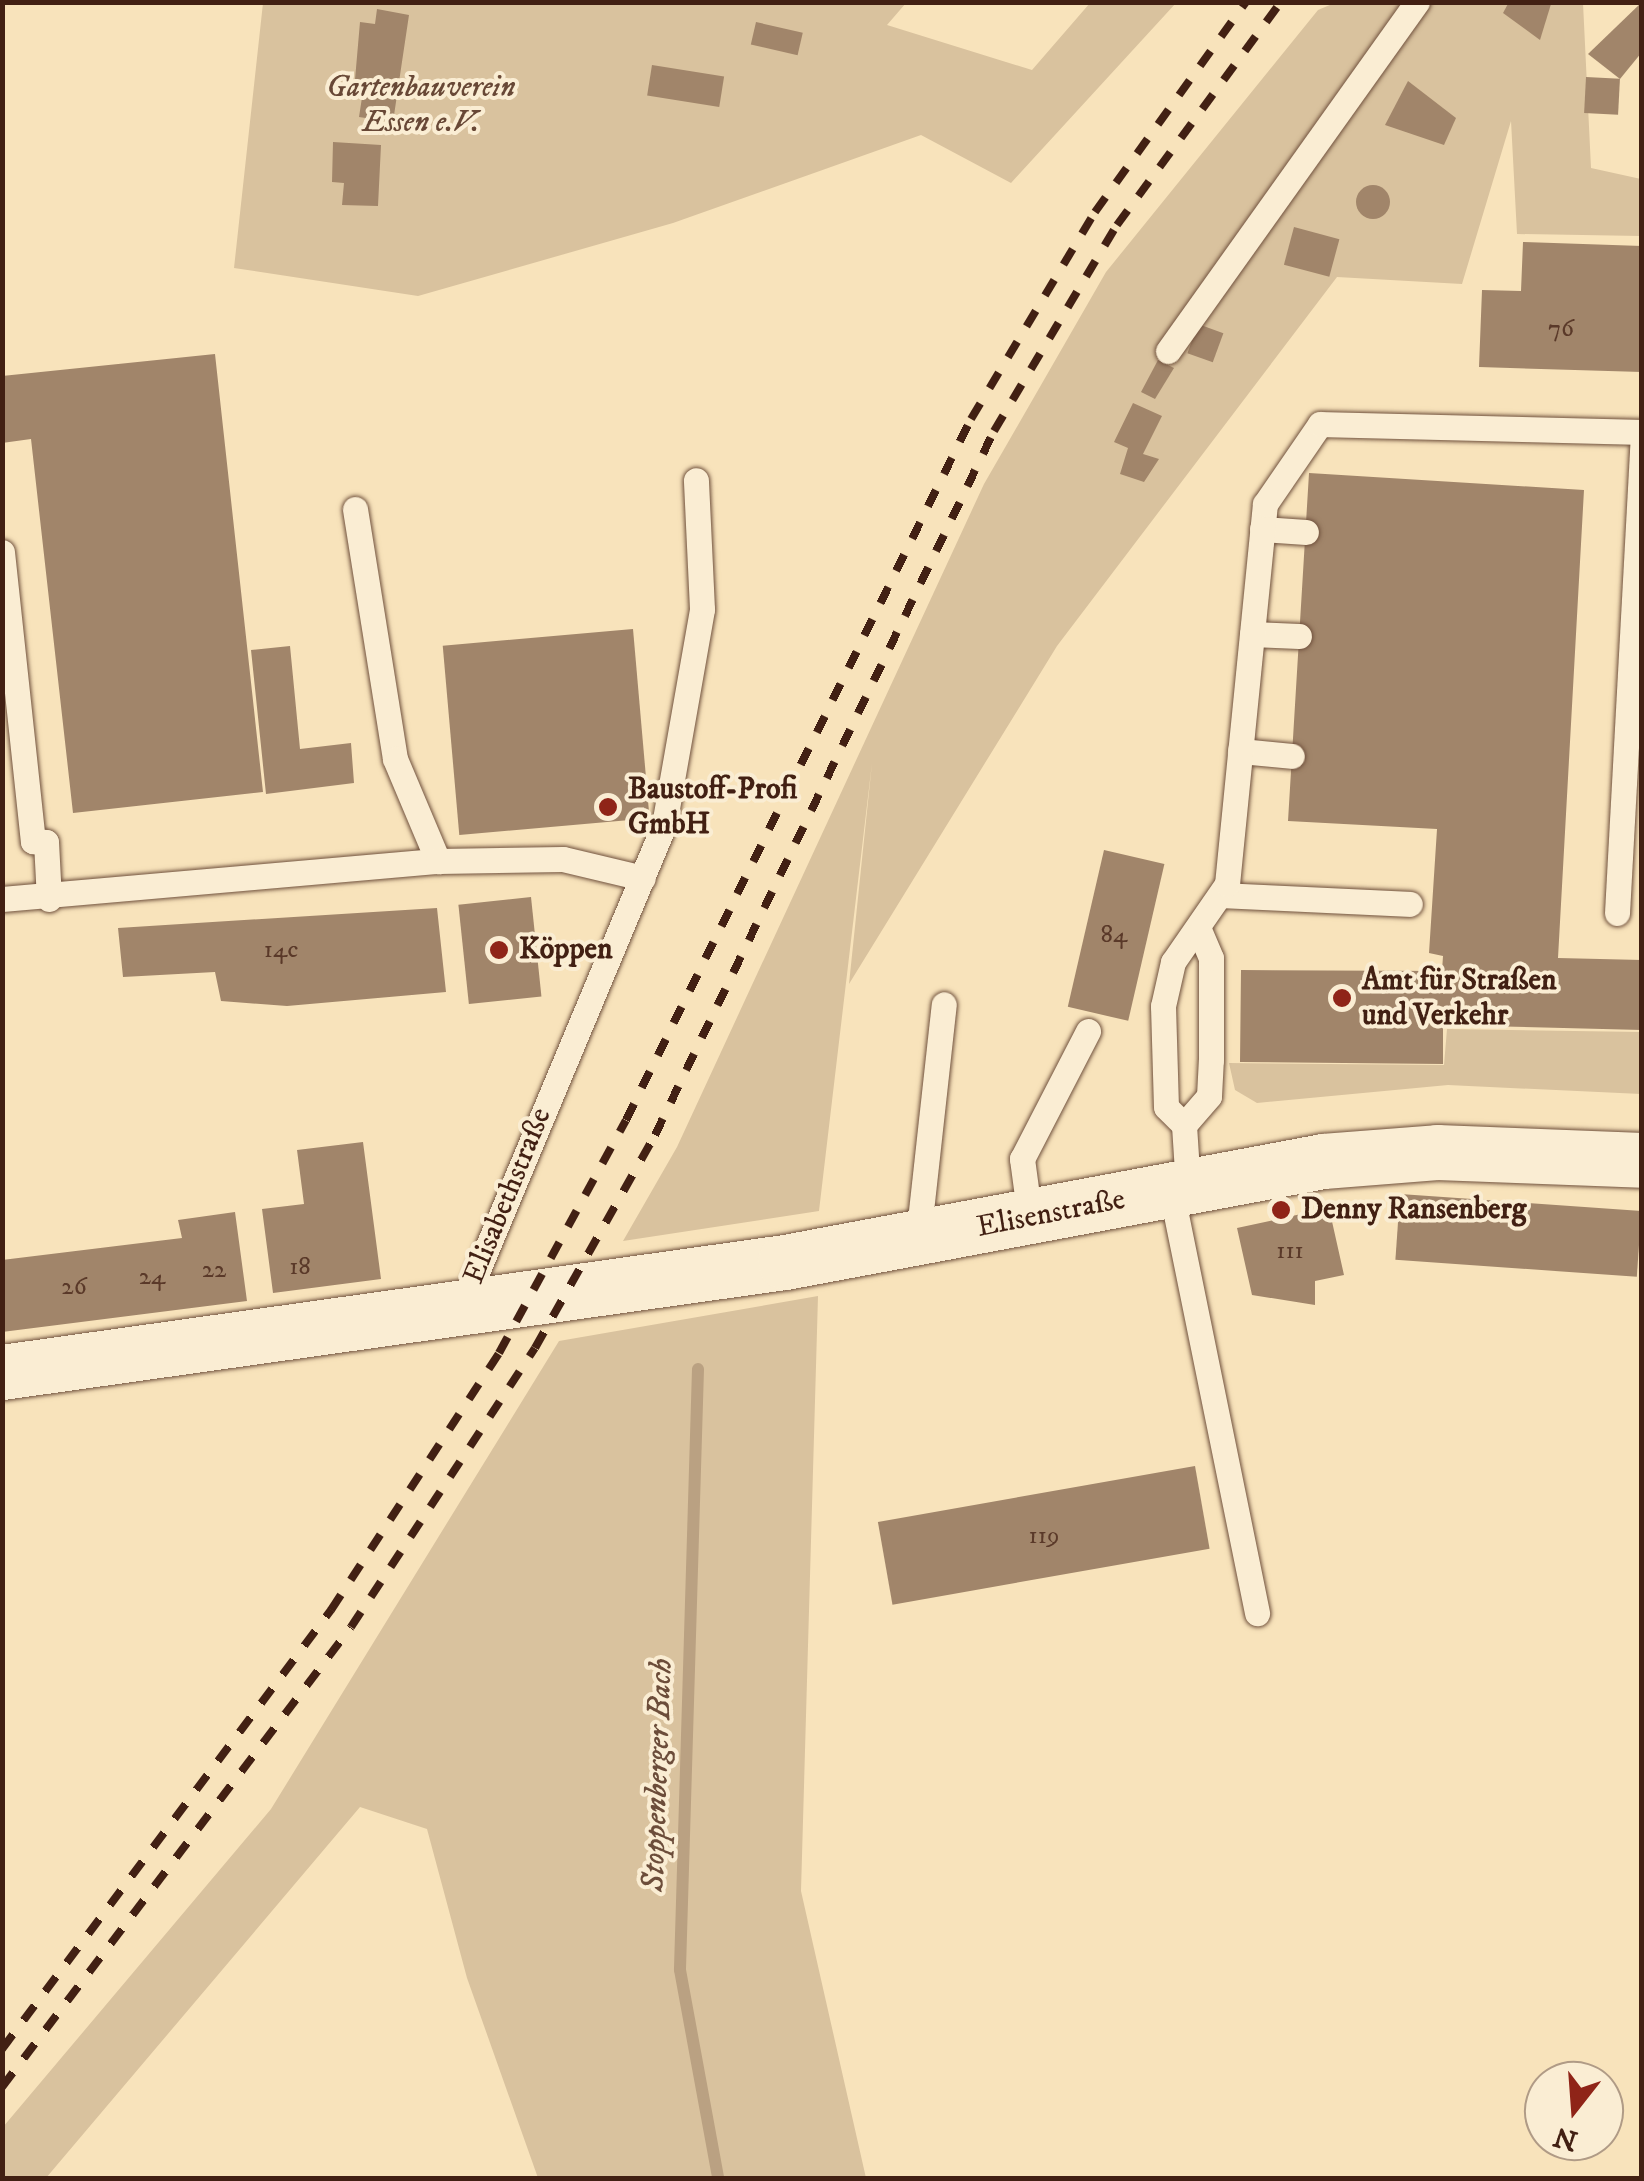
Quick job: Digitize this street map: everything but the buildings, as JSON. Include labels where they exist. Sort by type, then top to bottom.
[{"type":"street","name":"Elisenstraße","points":[[462,1308],[918,1238],[1179,1188],[1437,1152],[1642,1160]]},
{"type":"street","name":"Elisabethstraße","points":[[2,1372],[462,1308]]},
{"type":"lane","points":[[1168,351],[1417,2]]},
{"type":"lane","points":[[1184,1124],[1166,1108],[1163,1006],[1174,962],[1200,932],[1222,895],[1264,504],[1320,424],[1642,432]]},
{"type":"lane","points":[[1617,914],[1642,444]]},
{"type":"lane","name":"Elisabethstraße","points":[[462,1308],[664,825],[702,610],[696,480]]},
{"type":"lane","points":[[355,509],[395,759],[438,861]]},
{"type":"lane","points":[[1262,529],[1306,532]]},
{"type":"lane","points":[[2,552],[33,841],[46,842],[50,899]]},
{"type":"lane","points":[[1252,634],[1299,636]]},
{"type":"lane","points":[[1240,752],[1292,756]]},
{"type":"lane","points":[[2,900],[50,899],[438,861],[564,860],[643,878]]},
{"type":"lane","points":[[1222,895],[1410,904]]},
{"type":"lane","points":[[1200,932],[1211,958],[1209,1096],[1184,1124],[1179,1188],[1257,1613]]},
{"type":"lane","points":[[918,1238],[944,1004]]},
{"type":"lane","points":[[1030,1218],[1022,1160],[1088,1031]]},
{"type":"green space","points":[[1337,2],[1583,3],[1591,168],[1641,179],[1641,236],[1517,234],[1511,121],[1462,284],[1337,277],[1057,646],[849,984],[872,763],[819,1211],[623,1241],[677,1147],[984,484],[1106,272],[1318,10]]},
{"type":"green space","name":"Gartenbauverein Essen e.V.","points":[[263,3],[906,3],[887,25],[1032,70],[1090,3],[1176,3],[1011,183],[921,135],[673,223],[418,296],[234,268]]},
{"type":"green space","points":[[1447,1029],[1641,1032],[1641,1094],[1448,1085],[1257,1103],[1235,1090],[1229,1063],[1444,1065]]},
{"type":"green space","points":[[818,1296],[801,1891],[866,2178],[538,2178],[467,1978],[427,1829],[360,1807],[46,2178],[3,2178],[3,2127],[271,1809],[559,1341]]},
{"type":"waterway","name":"Stoppenberger Bach","points":[[698,1369],[680,1970],[718,2178]]},
{"type":"railway","points":[[2,2049],[331,1610],[499,1353],[626,1120],[971,419],[1095,212],[1246,2]]},
{"type":"railway","points":[[2,2087],[351,1627],[535,1348],[655,1135],[994,431],[1117,225],[1281,2]]},
{"type":"place","name":"Baustoff-Profi GmbH","points":[[608,807]]},
{"type":"place","name":"Köppen","points":[[499,950]]},
{"type":"place","name":"Amt für Straßen und Verkehr","points":[[1342,998]]},
{"type":"place","name":"Denny Ransenberg","points":[[1281,1210]]}]
